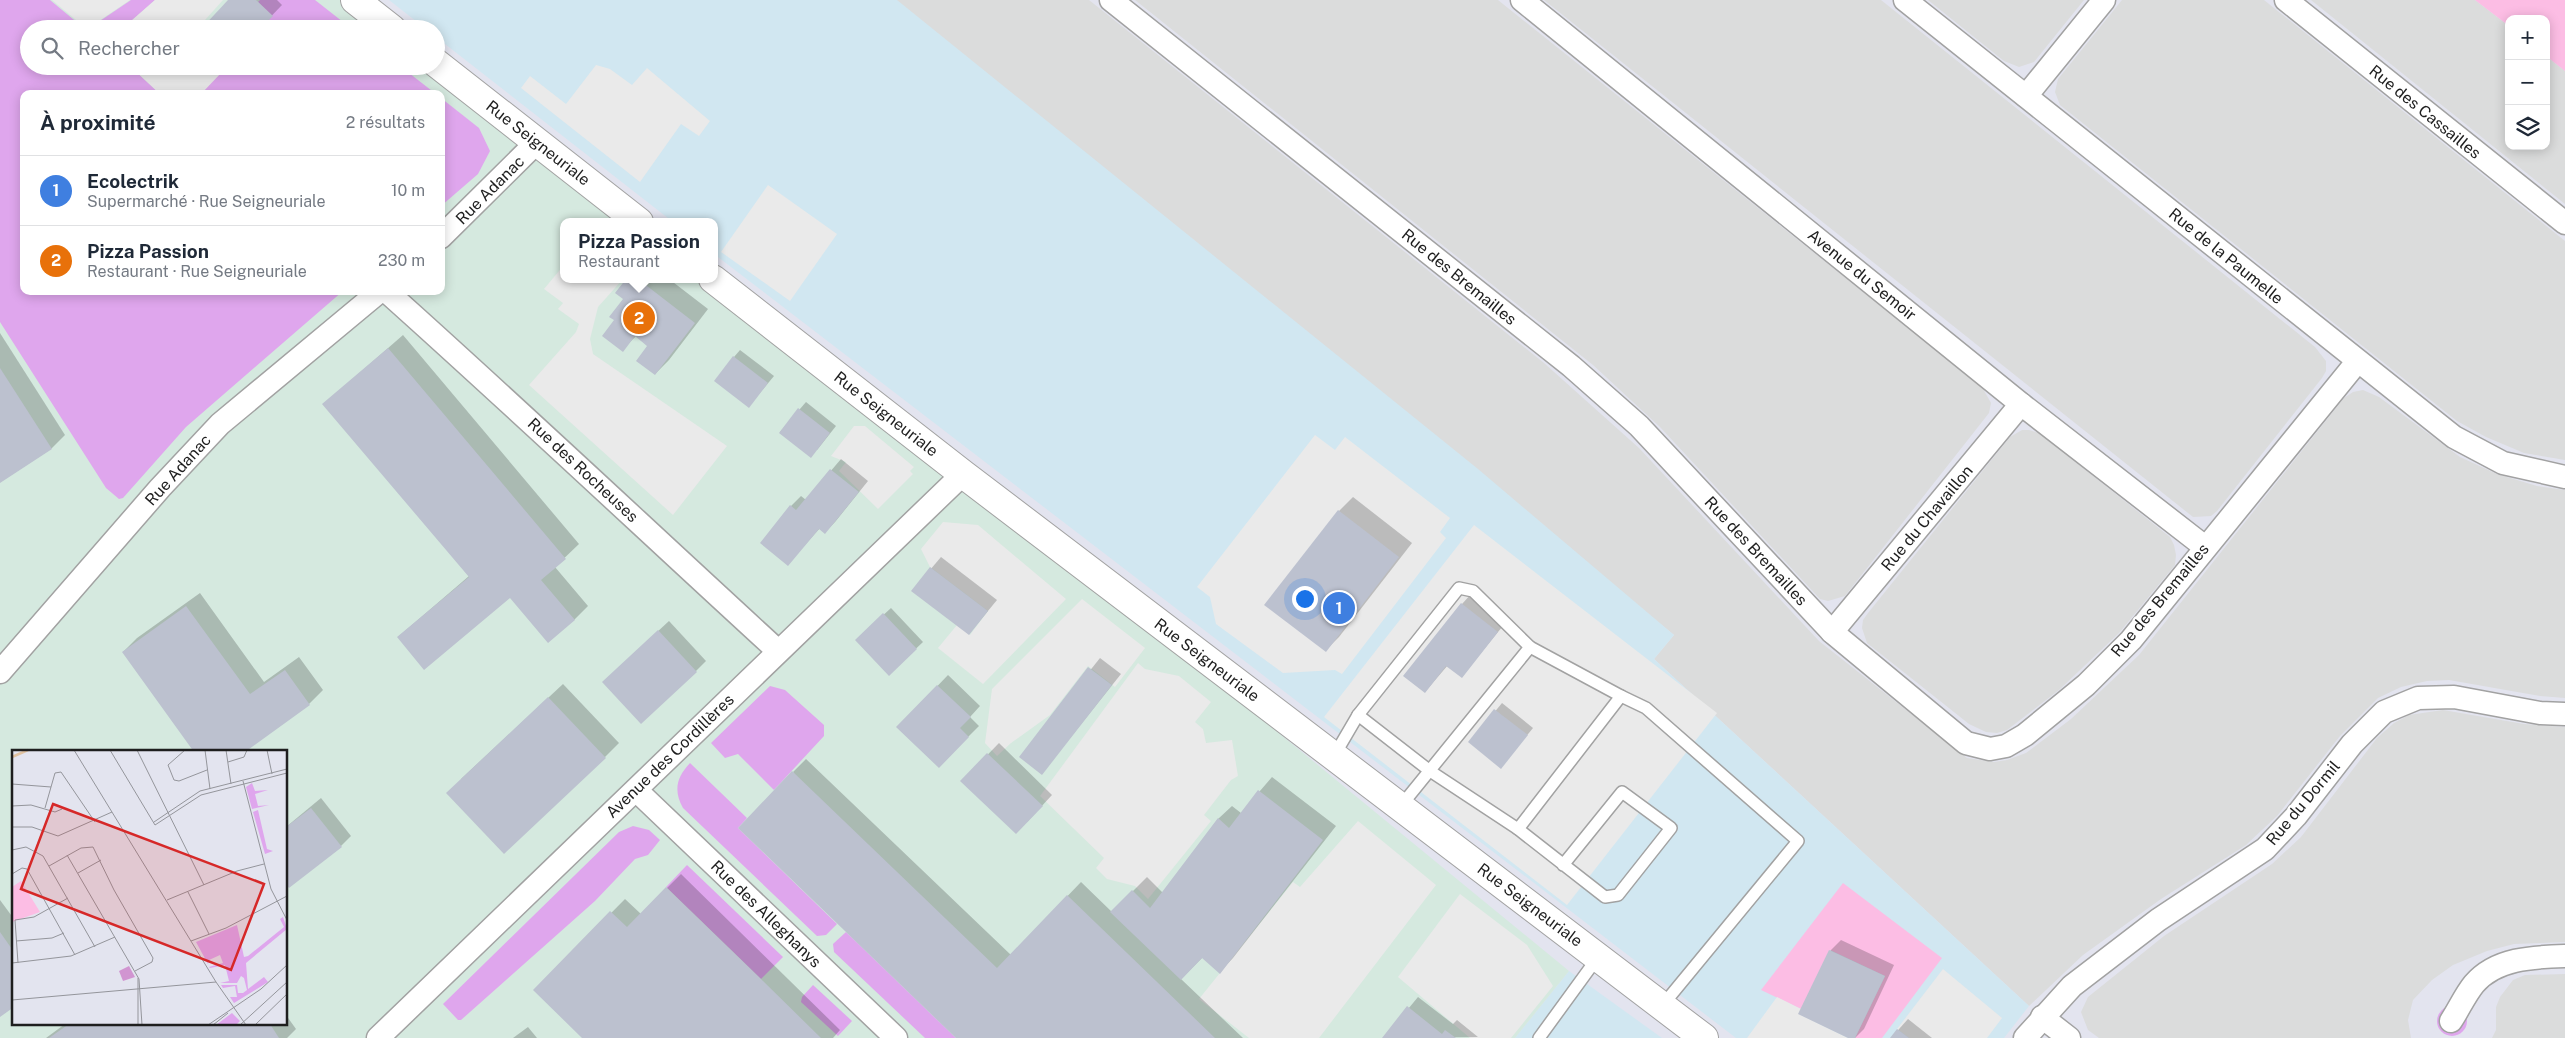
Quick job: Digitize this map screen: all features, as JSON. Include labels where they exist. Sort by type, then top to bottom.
[{"type":"street","points":[[355,0],[381,20]]},
{"type":"street","name":"Rue des Bremailles","points":[[1111,0],[1591,384],[1639,426],[1832,632],[1966,743],[1990,749],[2006,746],[2025,734],[2086,685],[2131,640],[2357,362]]},
{"type":"street","name":"Avenue du Semoir","points":[[1522,0],[2022,404],[2205,547]]},
{"type":"street","name":"Rue de la Paumelle","points":[[1905,0],[2357,362],[2454,437],[2503,463],[2565,477]]},
{"type":"street","points":[[2026,96],[2104,0]]},
{"type":"street","name":"Rue des Cassailles","points":[[2286,0],[2565,223]]},
{"type":"street","name":"Rue Seigneuriale","points":[[445,70],[634,218]]},
{"type":"street","name":"Rue Adanac","points":[[445,233],[538,142]]},
{"type":"street","name":"Rue Seigneuriale","points":[[718,283],[962,474],[1662,1006],[1691,1034]]},
{"type":"street","name":"Rue Adanac","points":[[0,672],[160,488],[220,424],[375,295]]},
{"type":"street","name":"Rue des Rocheuses","points":[[390,295],[778,650]]},
{"type":"street","name":"Rue du Chavaillon","points":[[1832,632],[2022,404]]},
{"type":"street","name":"Avenue des Cordillères","points":[[378,1038],[962,474]]},
{"type":"street","name":"Rue du Dormil","points":[[2025,1038],[2072,986],[2158,920],[2265,849],[2296,816],[2352,744],[2384,712],[2418,698],[2454,697],[2540,713],[2565,714]]},
{"type":"street","name":"Rue des Alleghanys","points":[[636,790],[896,1038]]},
{"type":"street","points":[[2451,1021],[2474,984],[2495,968],[2519,959],[2565,956]]},
{"type":"street","points":[[2042,1017],[2069,1038]]},
{"type":"lane","points":[[1334,756],[1358,715],[1459,588],[1473,590],[1530,647],[1646,708],[1798,841],[1662,1006]]},
{"type":"lane","points":[[1400,807],[1530,647]]},
{"type":"lane","points":[[1518,830],[1621,696]]},
{"type":"lane","points":[[1358,715],[1430,770],[1518,830],[1564,865],[1605,896],[1618,894],[1671,828],[1622,792],[1564,865]]},
{"type":"lane","points":[[1539,1038],[1598,957]]},
{"type":"shaded area","points":[[0,0],[355,0],[381,20],[20,20],[20,75],[445,75],[445,73],[634,218],[560,218],[560,283],[718,283],[963,474],[1569,971],[1515,1038],[0,1038]]},
{"type":"shaded area","points":[[0,0],[50,0],[74,20],[20,20],[20,75],[140,75],[156,90],[20,90],[20,295],[338,295],[186,427],[123,498],[119,499],[106,488],[0,322]]},
{"type":"shaded area","points":[[52,0],[130,0],[100,20],[76,20]]},
{"type":"shaded area","points":[[131,0],[155,0],[132,20],[101,20]]},
{"type":"shaded area","points":[[155,0],[223,0],[205,20],[132,20]]},
{"type":"shaded area","points":[[260,0],[315,0],[341,20],[268,20],[272,16],[258,2]]},
{"type":"shaded area","points":[[389,0],[897,0],[1478,469],[1674,635],[1654,659],[2029,1006],[2004,1038],[1736,1038],[718,257],[718,218],[668,218],[445,44],[445,20],[415,20]]},
{"type":"shaded area","points":[[896,0],[1089,0],[1544,363],[1639,448],[1819,641],[1967,758],[1994,762],[2007,760],[2026,753],[2071,719],[2139,655],[2344,398],[2353,392],[2363,390],[2379,397],[2460,457],[2497,474],[2537,486],[2565,490],[2565,698],[2540,696],[2449,680],[2427,681],[2401,687],[2378,698],[2340,736],[2277,816],[2246,845],[2161,899],[2083,955],[2029,1006],[1654,659],[1674,635]]},
{"type":"shaded area","points":[[1135,0],[1498,0],[1982,387],[1991,403],[1989,413],[1845,596],[1828,601],[1820,599],[1660,427],[1593,365]]},
{"type":"shaded area","points":[[1544,0],[1881,0],[2315,347],[2326,361],[2326,371],[2217,511],[2211,516],[2193,517]]},
{"type":"shaded area","points":[[1928,0],[2084,0],[2034,62],[2019,67],[2004,61]]},
{"type":"shaded area","points":[[2122,0],[2264,0],[2565,241],[2565,460],[2524,453],[2486,437],[2457,421],[2060,105],[2055,92],[2058,79]]},
{"type":"shaded area","points":[[2311,0],[2475,0],[2505,23],[2505,150],[2550,150],[2550,59],[2565,71],[2565,204]]},
{"type":"shaded area","points":[[2475,0],[2565,0],[2565,71],[2550,59],[2550,15],[2505,15],[2505,23]]},
{"type":"shaded area","points":[[596,65],[610,69],[632,85],[647,68],[710,121],[699,136],[681,124],[640,182],[521,88],[530,76],[566,104]]},
{"type":"shaded area","points":[[140,75],[219,75],[205,90],[156,90]]},
{"type":"shaded area","points":[[217,75],[412,75],[431,90],[204,90]]},
{"type":"shaded area","points":[[445,101],[479,128],[490,151],[478,174],[445,203]]},
{"type":"shaded area","points":[[768,185],[837,234],[790,301],[721,252]]},
{"type":"shaded area","points":[[560,270],[560,283],[619,283],[598,307],[590,339],[593,354],[727,446],[673,515],[529,385],[576,332],[579,324],[558,309],[563,303],[544,289]]},
{"type":"shaded area","points":[[854,426],[865,426],[914,467],[910,471],[913,474],[878,509],[839,471],[846,462],[831,456]]},
{"type":"shaded area","points":[[2022,430],[2039,433],[2170,537],[2176,555],[2175,565],[2119,633],[2059,690],[2007,730],[1997,733],[1986,732],[1969,724],[1867,643],[1862,628],[1863,620],[1868,613],[2010,437]]},
{"type":"shaded area","points":[[1315,435],[1335,450],[1345,437],[1450,518],[1440,532],[1446,538],[1342,674],[1335,670],[1283,673],[1216,624],[1210,597],[1197,587]]},
{"type":"shaded area","points":[[943,522],[978,525],[1066,599],[983,684],[938,648],[957,625],[970,635],[988,611],[930,567],[921,549]]},
{"type":"shaded area","points":[[1474,525],[1717,713],[1567,905],[1324,717]]},
{"type":"shaded area","points":[[1082,599],[1145,648],[1115,687],[1088,666],[1050,715],[1011,743],[997,756],[985,743],[992,689]]},
{"type":"shaded area","points":[[1138,663],[1145,669],[1179,676],[1211,702],[1195,722],[1203,729],[1206,743],[1232,740],[1238,776],[1231,780],[1204,815],[1211,821],[1148,899],[1135,886],[1107,879],[1096,868],[1104,858],[1040,796]]},
{"type":"shaded area","points":[[770,686],[785,690],[824,725],[824,736],[774,790],[738,754],[725,758],[711,743]]},
{"type":"shaded area","points":[[2443,710],[2524,724],[2565,727],[2565,942],[2514,944],[2487,951],[2453,965],[2432,980],[2413,1000],[2408,1020],[2411,1038],[2099,1038],[2088,1030],[2081,1012],[2088,997],[2164,936],[2272,864],[2301,837],[2377,738],[2394,723],[2409,715]]},
{"type":"shaded area","points":[[690,763],[747,818],[738,828],[837,924],[826,935],[817,936],[683,808],[677,790],[679,779]]},
{"type":"shaded area","points":[[1358,821],[1436,885],[1319,1038],[1249,1038],[1199,999],[1293,882],[1300,887]]},
{"type":"shaded area","points":[[633,826],[649,830],[660,840],[648,855],[635,859],[595,901],[461,1020],[458,1020],[443,1004],[619,832]]},
{"type":"shaded area","points":[[687,865],[783,957],[761,979],[666,887]]},
{"type":"shaded area","points":[[1843,883],[1942,958],[1882,1038],[1855,1038],[1885,976],[1830,950],[1801,1009],[1761,990]]},
{"type":"shaded area","points":[[1460,894],[1527,945],[1553,986],[1511,1038],[1470,1038],[1398,977]]},
{"type":"shaded area","points":[[846,932],[956,1038],[925,1038],[834,952],[833,944]]},
{"type":"shaded area","points":[[1943,969],[2002,1018],[1987,1038],[1909,1038],[1897,1029]]},
{"type":"shaded area","points":[[1569,971],[1662,1038],[1515,1038]]},
{"type":"shaded area","points":[[2565,974],[2565,1038],[2492,1038],[2496,1030],[2496,1007],[2500,997],[2513,980],[2525,975]]},
{"type":"shaded area","points":[[813,985],[852,1021],[838,1036],[801,1002],[802,997]]},
{"type":"shaded area","points":[[1777,997],[1801,1009],[1799,1014],[1848,1038],[1747,1038]]},
{"type":"shaded area","points":[[2452,1006],[2458,1007],[2466,1015],[2466,1027],[2458,1035],[2452,1036],[2446,1035],[2438,1027],[2437,1021],[2438,1015],[2446,1007]]},
{"type":"building","points":[[228,0],[256,0],[273,16],[269,20],[209,20]]},
{"type":"building","points":[[623,283],[643,283],[695,323],[655,375],[636,361],[647,346],[635,336],[623,352],[602,336],[614,320],[609,317],[623,299],[615,293]]},
{"type":"building","points":[[388,348],[566,559],[541,580],[575,620],[548,643],[510,598],[424,670],[397,637],[469,577],[322,404]]},
{"type":"building","points":[[733,356],[768,383],[749,408],[714,381]]},
{"type":"building","points":[[0,368],[52,449],[0,483]]},
{"type":"building","points":[[798,408],[830,433],[811,458],[779,433]]},
{"type":"building","points":[[830,469],[859,492],[825,534],[819,529],[788,566],[760,543],[790,505],[796,510]]},
{"type":"building","points":[[1338,510],[1399,557],[1326,652],[1264,605]]},
{"type":"building","points":[[930,567],[988,611],[969,635],[911,591]]},
{"type":"building","points":[[1461,603],[1498,632],[1462,678],[1446,666],[1425,693],[1403,676]]},
{"type":"building","points":[[186,606],[250,694],[285,670],[310,705],[248,750],[193,750],[122,652]]},
{"type":"building","points":[[883,613],[917,649],[889,676],[855,640]]},
{"type":"building","points":[[658,630],[697,672],[641,724],[602,682]]},
{"type":"building","points":[[1088,667],[1112,685],[1042,775],[1019,757]]},
{"type":"building","points":[[937,685],[971,717],[960,728],[969,737],[939,768],[896,727]]},
{"type":"building","points":[[548,697],[606,758],[504,854],[446,793]]},
{"type":"building","points":[[1494,709],[1528,735],[1501,769],[1468,742]]},
{"type":"building","points":[[987,753],[1043,806],[1016,834],[960,781]]},
{"type":"building","points":[[792,771],[997,968],[1067,895],[1215,1038],[956,1038],[738,828]]},
{"type":"building","points":[[1258,790],[1323,840],[1220,974],[1202,958],[1181,980],[1110,912],[1132,890],[1150,908],[1218,818],[1229,828]]},
{"type":"building","points":[[311,808],[342,847],[289,888],[288,887],[288,825]]},
{"type":"building","points":[[666,887],[821,1038],[582,1038],[533,990],[610,911],[627,927]]},
{"type":"building","points":[[0,932],[12,949],[12,1008],[0,1017]]},
{"type":"building","points":[[1829,950],[1885,976],[1855,1038],[1848,1038],[1798,1014]]},
{"type":"building","points":[[1407,1006],[1442,1034],[1445,1030],[1456,1038],[1382,1038]]},
{"type":"building","points":[[66,1026],[271,1026],[279,1038],[49,1038]]},
{"type":"building","points":[[1897,1029],[1909,1038],[1890,1038]]},
{"type":"place","name":"Pizza Passion","points":[[639,318]]},
{"type":"place","name":"Ecolectrik","points":[[1339,608]]}]
